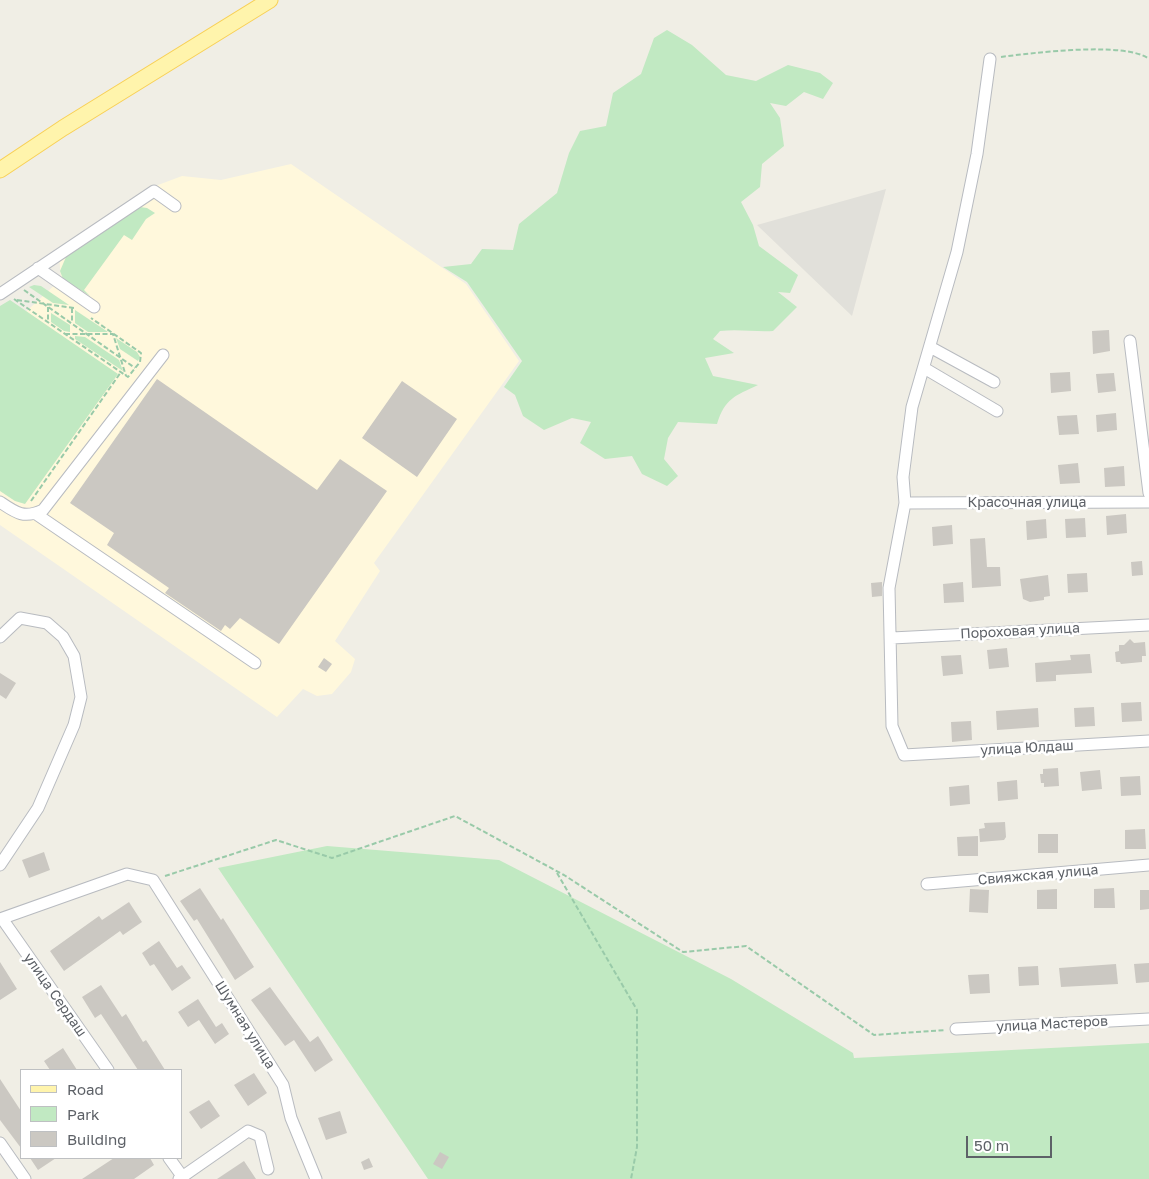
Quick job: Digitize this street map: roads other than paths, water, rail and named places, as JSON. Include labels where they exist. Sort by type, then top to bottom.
[{"type":"main road","points":[[0,170],[270,0]]},
{"type":"street","points":[[892,638],[889,588],[905,503],[903,477],[912,407],[961,232],[977,154],[990,59]]},
{"type":"street","points":[[0,294],[154,191],[175,206]]},
{"type":"street","points":[[38,268],[89,310]]},
{"type":"street","points":[[1130,341],[1149,493]]},
{"type":"street","points":[[930,347],[994,382]]},
{"type":"street","points":[[0,502],[20,516],[32,509],[44,510],[163,355]]},
{"type":"street","points":[[924,368],[997,411]]},
{"type":"street","name":"Красочная улица","points":[[905,503],[1149,502]]},
{"type":"street","points":[[32,509],[255,663]]},
{"type":"street","points":[[0,636],[20,618],[47,623],[63,637],[74,656],[81,697],[74,725],[38,808],[0,865]]},
{"type":"street","name":"Пороховая улица","points":[[892,638],[1149,625]]},
{"type":"street","name":"улица Юлдаш","points":[[892,638],[892,726],[904,755],[1149,741]]},
{"type":"street","name":"Свияжская улица","points":[[927,884],[1149,865]]},
{"type":"street","name":"Шумная улица","points":[[1,919],[127,874],[153,880],[283,1085],[291,1118],[316,1179]]},
{"type":"street","name":"улица Сердаш","points":[[1,919],[107,1069]]},
{"type":"street","name":"улица Мастеров","points":[[956,1029],[1149,1019]]},
{"type":"street","points":[[170,1159],[181,1178],[248,1131],[260,1136],[268,1169]]},
{"type":"street","points":[[0,1143],[25,1179]]}]
